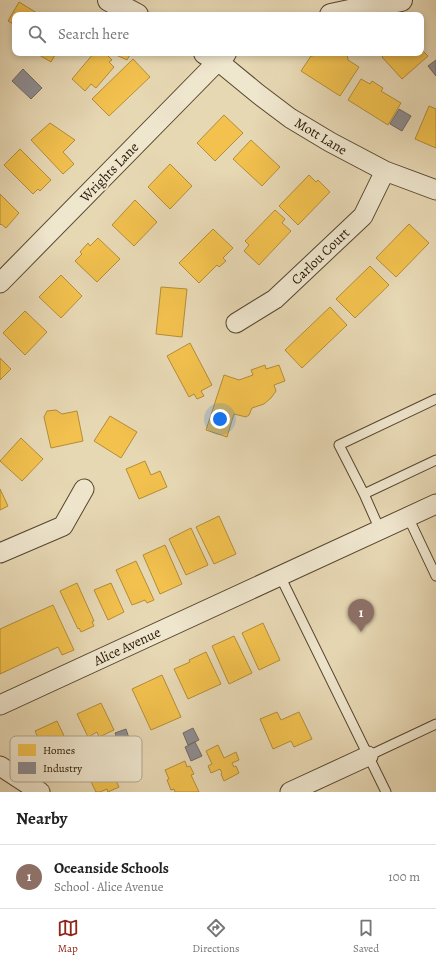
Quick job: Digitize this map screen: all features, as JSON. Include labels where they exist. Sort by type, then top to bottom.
[{"type":"street","points":[[109,0],[131,12]]},
{"type":"street","points":[[345,12],[401,0]]},
{"type":"street","name":"Mott Lane","points":[[216,56],[257,93],[290,118],[385,172],[436,190]]},
{"type":"street","name":"Wrights Lane","points":[[0,283],[216,56]]},
{"type":"street","name":"Carlou Court","points":[[236,322],[275,299],[363,216],[385,172]]},
{"type":"street","points":[[0,553],[63,526],[84,489]]},
{"type":"street","name":"Alice Avenue","points":[[0,705],[436,504]]},
{"type":"street","points":[[290,792],[368,756]]},
{"type":"street","points":[[0,766],[10,772]]},
{"type":"street","points":[[25,782],[40,792]]},
{"type":"lane","points":[[380,530],[364,494],[339,445],[436,399]]},
{"type":"lane","points":[[364,494],[436,460]]},
{"type":"lane","points":[[408,517],[436,576]]},
{"type":"lane","points":[[280,576],[386,792]]},
{"type":"lane","points":[[368,756],[436,724]]},
{"type":"building: Homes","points":[[19,2],[35,12],[13,12]]},
{"type":"building: Homes","points":[[12,14],[12,23],[8,21]]},
{"type":"building: Homes","points":[[424,52],[428,56],[402,79],[382,57],[424,56]]},
{"type":"building: Homes","points":[[41,56],[54,56],[51,62]]},
{"type":"building: Homes","points":[[91,56],[108,56],[112,60],[109,62],[114,67],[96,88],[91,84],[85,91],[72,79]]},
{"type":"building: Homes","points":[[118,56],[129,56],[127,60]]},
{"type":"building: Homes","points":[[311,56],[347,56],[348,60],[359,67],[340,96],[301,71]]},
{"type":"building: Homes","points":[[133,59],[150,77],[109,116],[92,99]]},
{"type":"building: Homes","points":[[361,79],[370,84],[372,81],[383,88],[381,91],[401,103],[388,125],[348,100]]},
{"type":"building: Homes","points":[[429,106],[436,109],[436,148],[415,139]]},
{"type":"building: Homes","points":[[224,115],[243,133],[215,161],[197,143]]},
{"type":"building: Homes","points":[[50,123],[75,140],[63,152],[74,164],[63,174],[31,140]]},
{"type":"building: Homes","points":[[251,140],[280,167],[262,186],[233,159]]},
{"type":"building: Homes","points":[[20,149],[51,180],[40,191],[38,189],[33,194],[4,165]]},
{"type":"building: Homes","points":[[170,164],[192,186],[170,209],[148,187]]},
{"type":"building: Homes","points":[[309,175],[316,182],[318,180],[330,192],[298,225],[279,206]]},
{"type":"building: Homes","points":[[0,194],[19,213],[6,228],[1,224],[0,225]]},
{"type":"building: Homes","points":[[135,200],[157,222],[134,246],[112,225]]},
{"type":"building: Homes","points":[[275,210],[285,219],[282,223],[291,231],[259,265],[244,251],[249,245],[245,241]]},
{"type":"building: Homes","points":[[409,224],[429,243],[396,277],[376,258]]},
{"type":"building: Homes","points":[[213,229],[233,248],[223,258],[226,261],[219,267],[217,265],[199,283],[179,263]]},
{"type":"building: Homes","points":[[98,238],[120,259],[97,282],[75,261],[82,254],[80,252],[88,243],[90,246]]},
{"type":"building: Homes","points":[[370,266],[389,285],[355,318],[336,299]]},
{"type":"building: Homes","points":[[61,275],[82,296],[61,318],[39,297]]},
{"type":"building: Homes","points":[[161,287],[187,289],[182,337],[156,334]]},
{"type":"building: Homes","points":[[330,307],[347,325],[302,368],[285,350]]},
{"type":"building: Homes","points":[[25,311],[47,332],[25,355],[3,333]]},
{"type":"building: Homes","points":[[190,343],[212,385],[201,391],[204,396],[197,399],[194,394],[189,397],[167,356]]},
{"type":"building: Homes","points":[[0,358],[11,369],[0,380]]},
{"type":"building: Homes","points":[[265,365],[266,369],[279,365],[285,381],[274,385],[276,391],[271,398],[264,404],[252,408],[249,415],[246,417],[234,414],[227,437],[206,430],[224,375],[239,380],[253,375],[251,370]]},
{"type":"building: Homes","points":[[56,410],[62,414],[77,411],[83,441],[51,448],[44,417],[47,411]]},
{"type":"building: Homes","points":[[110,416],[137,432],[121,458],[94,441]]},
{"type":"building: Homes","points":[[21,438],[43,459],[22,481],[0,461]]},
{"type":"building: Homes","points":[[145,461],[151,475],[160,471],[167,487],[139,499],[126,469]]},
{"type":"building: Homes","points":[[0,489],[8,506],[0,510]]},
{"type":"building: Homes","points":[[219,516],[236,554],[214,564],[196,527]]},
{"type":"building: Homes","points":[[191,528],[208,565],[186,575],[169,539]]},
{"type":"building: Homes","points":[[165,545],[182,584],[160,594],[143,555]]},
{"type":"building: Homes","points":[[136,561],[154,600],[147,603],[145,600],[132,605],[116,570]]},
{"type":"building: Homes","points":[[77,583],[94,621],[92,622],[94,626],[81,632],[79,628],[78,629],[60,591]]},
{"type":"building: Homes","points":[[111,583],[124,612],[108,620],[94,590]]},
{"type":"building: Homes","points":[[53,605],[74,650],[62,655],[58,647],[0,674],[0,629]]},
{"type":"building: Homes","points":[[263,623],[280,660],[259,670],[242,633]]},
{"type":"building: Homes","points":[[234,636],[252,673],[229,684],[212,646]]},
{"type":"building: Homes","points":[[206,652],[221,684],[188,699],[174,669],[190,662],[189,660]]},
{"type":"building: Homes","points":[[162,675],[181,717],[151,730],[132,689]]},
{"type":"building: Homes","points":[[101,703],[114,730],[101,736],[99,736],[97,732],[88,736],[77,714]]},
{"type":"building: Homes","points":[[277,712],[281,720],[299,712],[312,739],[294,747],[291,741],[273,749],[260,719]]},
{"type":"building: Homes","points":[[57,721],[64,736],[37,736],[35,731]]},
{"type":"building: Homes","points":[[218,745],[224,758],[236,752],[239,760],[232,763],[234,767],[236,766],[239,773],[224,781],[220,769],[211,773],[208,766],[212,764],[206,751]]},
{"type":"building: Homes","points":[[185,761],[187,767],[190,766],[194,774],[191,775],[199,792],[175,792],[174,789],[171,790],[167,780],[169,779],[165,770]]},
{"type":"building: Homes","points":[[91,782],[117,782],[119,787],[108,792],[107,789],[96,792]]},
{"type":"building: Industry","points":[[436,60],[436,76],[428,66]]},
{"type":"building: Industry","points":[[23,69],[42,88],[31,99],[12,81]]},
{"type":"building: Industry","points":[[399,109],[411,116],[402,131],[390,124]]},
{"type":"building: Industry","points":[[193,728],[199,740],[188,745],[183,733]]},
{"type":"building: Industry","points":[[126,729],[128,736],[116,736],[115,733]]},
{"type":"building: Industry","points":[[195,742],[202,756],[191,761],[185,747]]},
{"type":"place","name":"Oceanside Schools","points":[[361,632]]}]
